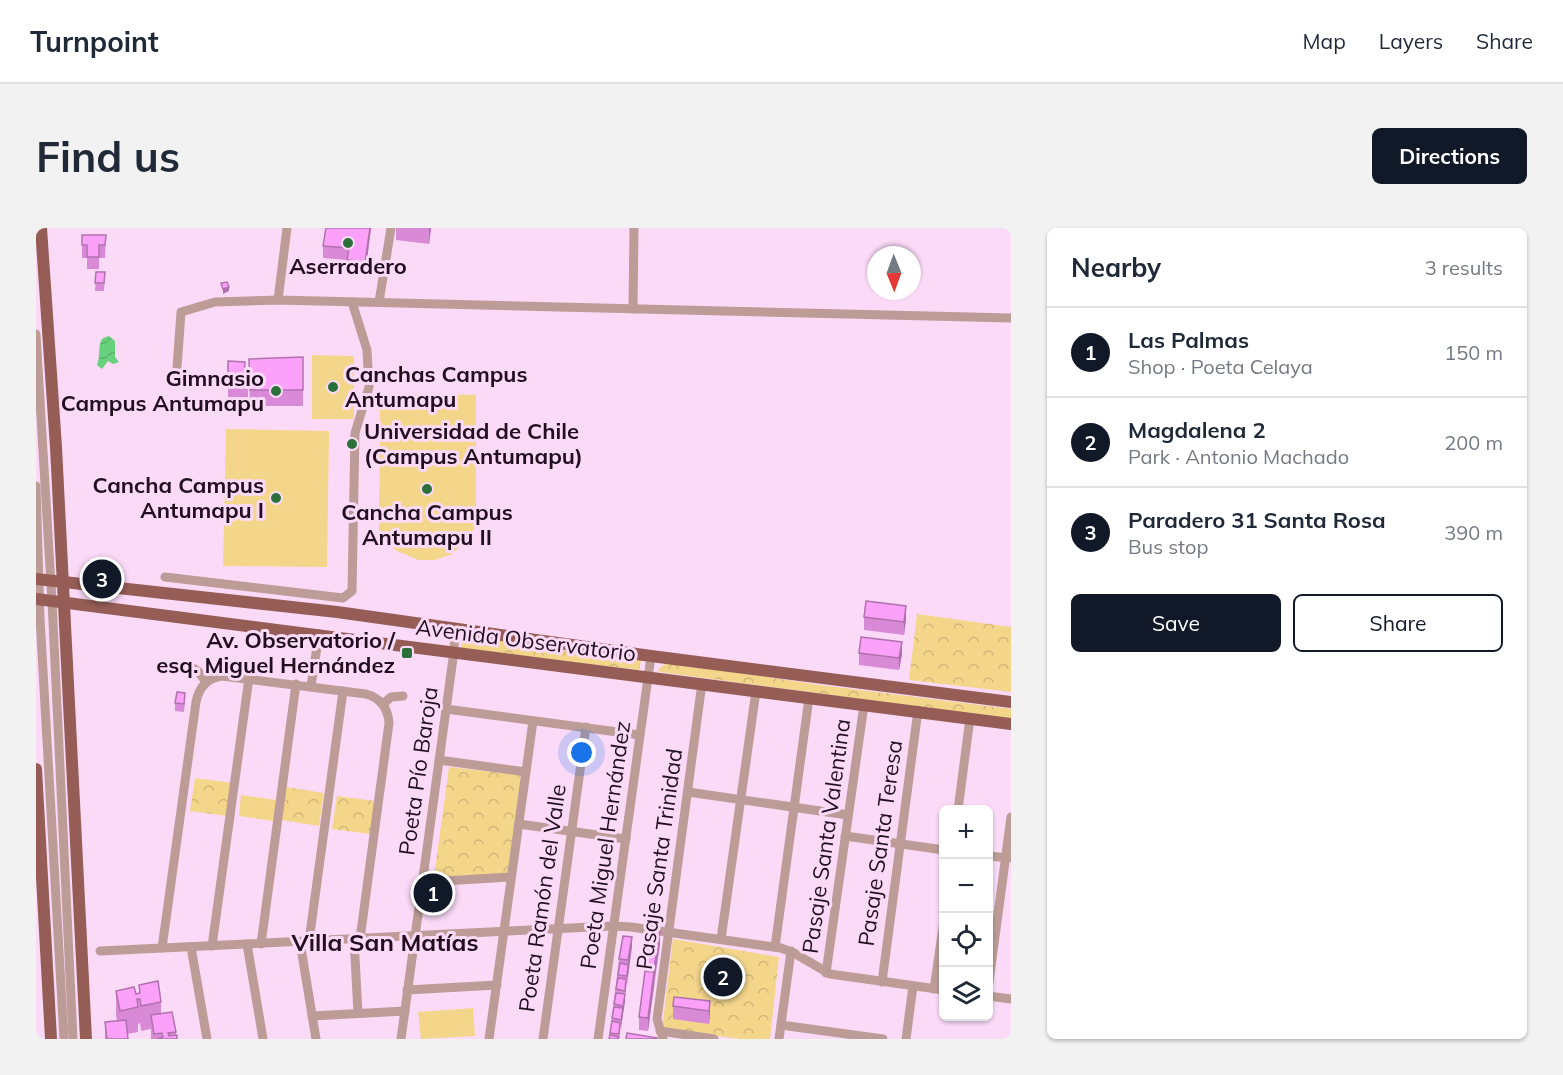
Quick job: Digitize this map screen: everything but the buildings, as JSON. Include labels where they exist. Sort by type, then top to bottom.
[{"type":"main road","points":[[41,228],[52,382],[48,600],[86,1039]]},
{"type":"main road","name":"Avenida Observatorio","points":[[47,580],[337,612],[651,656],[1011,702]]},
{"type":"main road","points":[[161,614],[167,603],[165,593]]},
{"type":"main road","name":"Avenida Observatorio","points":[[48,600],[864,705],[918,710],[1011,724]]},
{"type":"main road","points":[[36,769],[40,929],[51,1039]]},
{"type":"street","points":[[278,300],[287,228]]},
{"type":"street","points":[[379,302],[391,228]]},
{"type":"street","points":[[633,309],[634,228]]},
{"type":"street","points":[[177,368],[181,312],[216,302],[278,300],[379,302],[1011,318]]},
{"type":"street","points":[[165,577],[343,598],[352,591],[355,434],[369,387],[367,351],[352,302]]},
{"type":"street","points":[[36,334],[48,600],[73,1039]]},
{"type":"street","points":[[36,486],[47,580]]},
{"type":"street","points":[[48,600],[64,1039]]},
{"type":"street","name":"Poeta Pío Baroja","points":[[401,1039],[454,651],[458,644],[458,628]]},
{"type":"street","points":[[311,686],[319,634]]},
{"type":"street","name":"Poeta Miguel Hernández","points":[[598,1039],[651,656]]},
{"type":"street","points":[[193,668],[206,682]]},
{"type":"street","points":[[162,948],[196,702],[199,691],[206,682],[222,676],[249,678],[371,695],[382,704],[387,712],[389,723],[357,939],[358,1013]]},
{"type":"street","points":[[213,946],[249,678]]},
{"type":"street","name":"Pasaje Santa Trinidad","points":[[662,1035],[657,1019],[702,683]]},
{"type":"street","points":[[261,944],[296,684]]},
{"type":"street","points":[[316,1039],[304,942],[343,691]]},
{"type":"street","points":[[721,939],[756,691]]},
{"type":"street","points":[[382,704],[391,697],[403,696]]},
{"type":"street","points":[[775,946],[809,698]]},
{"type":"street","name":"Pasaje Santa Valentina","points":[[826,973],[864,705]]},
{"type":"street","points":[[446,709],[640,735]]},
{"type":"street","name":"Pasaje Santa Teresa","points":[[882,982],[918,710]]},
{"type":"street","points":[[959,805],[970,718]]},
{"type":"street","points":[[489,1039],[533,721]]},
{"type":"street","name":"Poeta Ramón del Valle","points":[[543,1039],[586,728]]},
{"type":"street","points":[[439,760],[526,772]]},
{"type":"street","points":[[688,792],[848,815]]},
{"type":"street","points":[[991,967],[1008,858],[1011,817]]},
{"type":"street","points":[[519,824],[626,838]]},
{"type":"street","points":[[845,836],[939,849]]},
{"type":"street","points":[[993,856],[1008,858]]},
{"type":"street","points":[[422,882],[512,877]]},
{"type":"street","points":[[100,951],[614,926],[775,946],[791,951],[826,973],[939,989]]},
{"type":"street","points":[[247,944],[263,1039]]},
{"type":"street","points":[[191,947],[207,1039]]},
{"type":"street","name":"Pasaje Santa Valentina","points":[[779,1039],[791,951]]},
{"type":"street","points":[[408,990],[496,985]]},
{"type":"street","points":[[906,1039],[913,986]]},
{"type":"street","points":[[993,997],[1011,999]]},
{"type":"street","points":[[312,1016],[405,1011]]},
{"type":"street","points":[[781,1024],[883,1039]]},
{"type":"street","points":[[662,1035],[714,1039]]},
{"type":"green space","name":"Canchas Campus Antumapu","points":[[312,355],[354,356],[354,419],[312,419]]},
{"type":"green space","name":"Cancha Campus Antumapu II","points":[[380,393],[476,395],[476,525],[468,540],[450,555],[434,560],[418,560],[395,550],[379,530]]},
{"type":"green space","name":"Cancha Campus Antumapu I","points":[[226,429],[329,431],[327,567],[223,566]]},
{"type":"green space","points":[[917,614],[1011,627],[1011,692],[909,680]]},
{"type":"green space","points":[[463,630],[642,655],[639,670],[461,649]]},
{"type":"green space","points":[[667,662],[820,685],[1011,709],[1011,719],[660,672],[658,670]]},
{"type":"green space","points":[[449,767],[521,775],[508,874],[434,877]]},
{"type":"green space","points":[[195,778],[233,783],[228,816],[190,811]]},
{"type":"green space","points":[[286,787],[324,793],[319,826],[281,820]]},
{"type":"green space","points":[[241,795],[276,800],[273,821],[239,816]]},
{"type":"green space","points":[[337,796],[375,801],[370,834],[332,829]]},
{"type":"green space","points":[[673,939],[779,957],[770,1039],[739,1039],[662,1028]]},
{"type":"green space","points":[[473,1008],[475,1036],[421,1039],[418,1012]]},
{"type":"water","points":[[109,336],[115,341],[115,357],[119,362],[113,364],[108,361],[102,369],[97,365],[100,343],[103,338]]},
{"type":"place","name":"Aserradero","points":[[348,243]]},
{"type":"place","name":"Canchas Campus Antumapu","points":[[333,387]]},
{"type":"place","name":"Gimnasio Campus Antumapu","points":[[276,391]]},
{"type":"place","name":"Universidad de Chile (Campus Antumapu)","points":[[352,444]]},
{"type":"place","name":"Cancha Campus Antumapu II","points":[[427,489]]},
{"type":"place","name":"Cancha Campus Antumapu I","points":[[276,498]]},
{"type":"place","name":"Paradero 31 Santa Rosa","points":[[102,579]]},
{"type":"place","name":"Av. Observatorio / esq. Miguel Hernández","points":[[407,653]]},
{"type":"place","name":"Las Palmas","points":[[433,893]]},
{"type":"place","name":"Magdalena 2","points":[[723,977]]},
{"type":"district","name":"Villa San Matías","points":[[385,943]]}]
